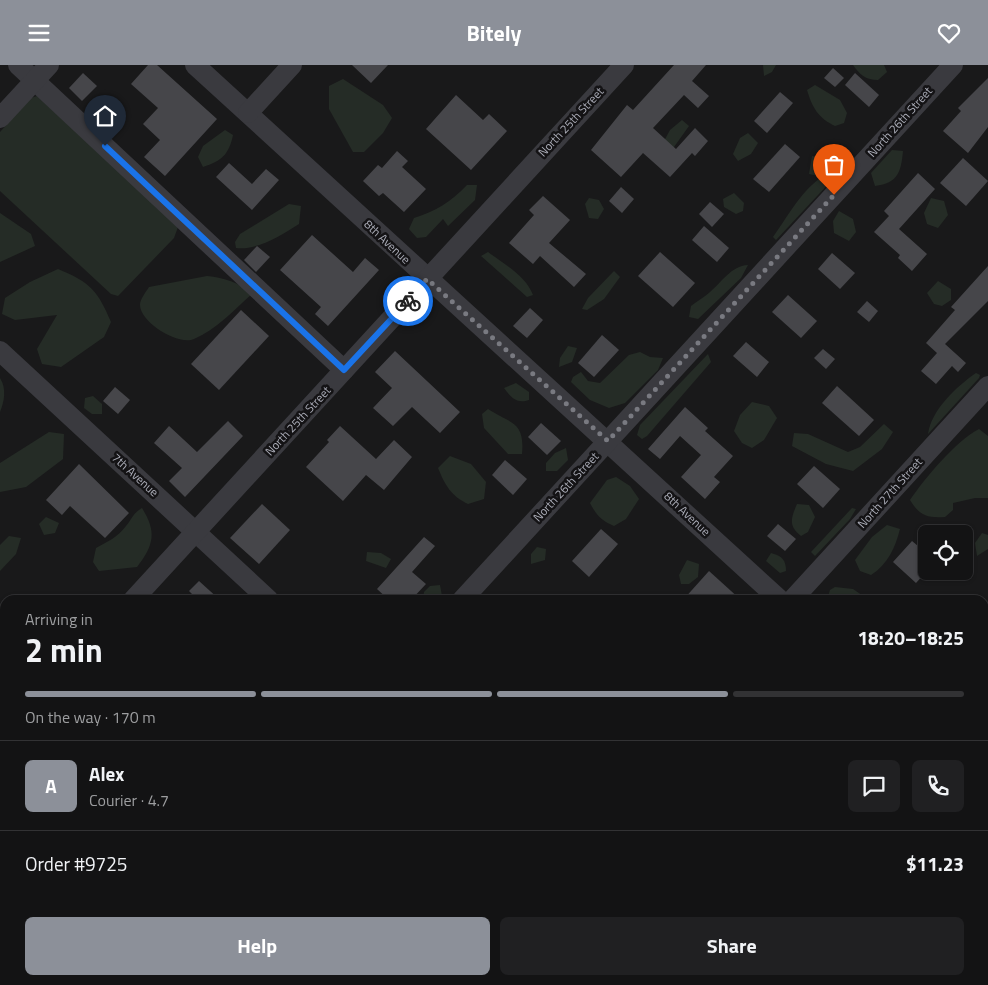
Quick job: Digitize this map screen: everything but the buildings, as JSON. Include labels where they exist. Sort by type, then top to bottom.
[{"type":"street","points":[[18,65],[344,370]]},
{"type":"street","points":[[0,118],[49,65]]},
{"type":"street","name":"8th Avenue","points":[[195,65],[775,595]]},
{"type":"street","points":[[248,113],[292,65]]},
{"type":"street","name":"North 25th Street","points":[[138,595],[624,65]]},
{"type":"street","name":"North 26th Street","points":[[467,595],[953,65]]},
{"type":"street","name":"7th Avenue","points":[[0,351],[197,531],[264,595]]},
{"type":"street","name":"North 27th Street","points":[[797,595],[988,386]]},
{"type":"shaded area","points":[[763,65],[776,65],[772,72],[764,76]]},
{"type":"shaded area","points":[[853,65],[884,65],[887,72],[878,80],[870,79],[861,74]]},
{"type":"shaded area","points":[[343,79],[383,105],[392,118],[383,133],[364,152],[353,152],[329,109],[329,86]]},
{"type":"shaded area","points":[[815,85],[840,100],[847,113],[844,123],[835,126],[816,111],[807,90]]},
{"type":"shaded area","points":[[37,96],[178,227],[174,238],[118,296],[111,294],[0,191],[0,132],[31,98]]},
{"type":"shaded area","points":[[682,120],[689,126],[674,147],[666,149],[664,141],[670,130]]},
{"type":"shaded area","points":[[225,130],[233,135],[229,148],[219,160],[203,167],[198,157],[203,146]]},
{"type":"shaded area","points":[[748,133],[758,143],[751,154],[738,161],[733,154],[740,138]]},
{"type":"shaded area","points":[[892,150],[903,151],[899,171],[889,182],[875,186],[871,173]]},
{"type":"shaded area","points":[[812,156],[824,158],[827,166],[818,176],[809,174]]},
{"type":"shaded area","points":[[834,170],[836,174],[832,180],[776,240],[773,237],[799,199],[815,182]]},
{"type":"shaded area","points":[[467,185],[477,185],[475,200],[448,226],[443,219],[426,237],[417,238],[409,229],[414,218],[443,205]]},
{"type":"shaded area","points":[[734,193],[744,203],[743,211],[736,214],[724,207],[723,199]]},
{"type":"shaded area","points":[[589,198],[599,200],[604,209],[598,219],[589,218],[585,204]]},
{"type":"shaded area","points":[[931,198],[944,201],[948,215],[938,228],[927,224],[924,213]]},
{"type":"shaded area","points":[[289,204],[301,206],[299,224],[260,245],[236,248],[235,242],[240,234]]},
{"type":"shaded area","points":[[839,211],[853,219],[856,232],[849,241],[834,233],[833,221]]},
{"type":"shaded area","points":[[0,213],[31,234],[35,246],[0,262]]},
{"type":"shaded area","points":[[488,252],[520,276],[533,295],[527,297],[481,256]]},
{"type":"shaded area","points":[[748,265],[741,278],[698,319],[689,317],[691,306],[708,294],[732,271]]},
{"type":"shaded area","points":[[58,269],[78,278],[92,289],[102,302],[111,322],[104,337],[61,367],[42,364],[37,349],[57,315],[15,320],[2,314],[5,298],[30,282]]},
{"type":"shaded area","points":[[614,271],[620,277],[604,299],[587,310],[582,309],[588,298]]},
{"type":"shaded area","points":[[207,276],[231,281],[242,286],[252,294],[225,319],[202,335],[187,340],[170,336],[153,325],[142,312],[140,303],[149,287]]},
{"type":"shaded area","points":[[938,281],[951,289],[951,300],[942,306],[934,304],[927,293]]},
{"type":"shaded area","points":[[568,346],[577,348],[572,362],[559,367],[560,358]]},
{"type":"shaded area","points":[[640,352],[650,357],[663,358],[658,370],[625,403],[609,408],[590,400],[571,382],[573,377],[581,372],[588,381],[600,383],[629,355]]},
{"type":"shaded area","points":[[708,354],[711,362],[647,436],[642,439],[637,435],[640,425]]},
{"type":"shaded area","points":[[976,373],[980,375],[979,378],[928,434],[934,416],[946,399]]},
{"type":"shaded area","points":[[0,378],[4,391],[4,400],[0,412]]},
{"type":"shaded area","points":[[516,383],[529,392],[529,400],[518,401],[509,395],[504,388]]},
{"type":"shaded area","points":[[93,396],[102,404],[102,414],[92,414],[84,408],[85,398]]},
{"type":"shaded area","points":[[752,402],[769,406],[777,418],[764,440],[752,448],[742,443],[734,431],[740,415]]},
{"type":"shaded area","points":[[488,409],[510,421],[519,429],[522,454],[508,454],[484,428],[482,414]]},
{"type":"shaded area","points":[[884,424],[893,432],[882,449],[853,471],[826,464],[792,446],[794,433],[808,434],[848,452],[860,447]]},
{"type":"shaded area","points":[[979,429],[988,436],[988,498],[975,498],[953,503],[953,510],[945,517],[924,515],[917,510],[910,500],[932,471],[951,451]]},
{"type":"shaded area","points":[[49,432],[64,434],[63,459],[26,487],[0,492],[0,463]]},
{"type":"shaded area","points":[[566,448],[568,460],[557,471],[546,471],[546,463],[555,453]]},
{"type":"shaded area","points":[[450,456],[471,464],[486,482],[484,499],[468,504],[449,489],[438,468]]},
{"type":"shaded area","points":[[616,477],[630,486],[639,499],[626,519],[614,526],[600,517],[590,503],[607,480]]},
{"type":"shaded area","points":[[797,504],[809,505],[815,517],[808,532],[801,536],[792,525],[793,513]]},
{"type":"shaded area","points":[[142,508],[150,524],[152,538],[143,559],[137,567],[99,571],[93,562],[96,548],[119,533]]},
{"type":"shaded area","points":[[852,508],[856,509],[850,519],[815,556],[811,552]]},
{"type":"shaded area","points":[[46,517],[59,523],[55,533],[44,535],[39,524]]},
{"type":"shaded area","points":[[887,525],[900,529],[890,555],[882,566],[871,575],[860,571],[855,560],[872,537]]},
{"type":"shaded area","points":[[982,533],[988,535],[988,549],[977,556],[975,543]]},
{"type":"shaded area","points":[[9,536],[21,538],[16,554],[0,571],[0,545]]},
{"type":"shaded area","points":[[537,547],[546,549],[545,560],[531,564],[531,554]]},
{"type":"shaded area","points":[[367,552],[381,553],[391,559],[386,568],[366,561]]},
{"type":"shaded area","points":[[771,553],[783,559],[786,571],[780,573],[766,561]]},
{"type":"shaded area","points":[[687,560],[699,564],[698,577],[689,584],[681,584],[679,575]]},
{"type":"shaded area","points":[[440,585],[442,595],[424,595],[430,586]]},
{"type":"shaded area","points":[[835,587],[853,589],[862,595],[828,595],[830,590]]},
{"type":"way so far","points":[[408,301],[427,279],[608,441],[834,195]]},
{"type":"route","points":[[105,146],[344,370],[408,301]]}]
